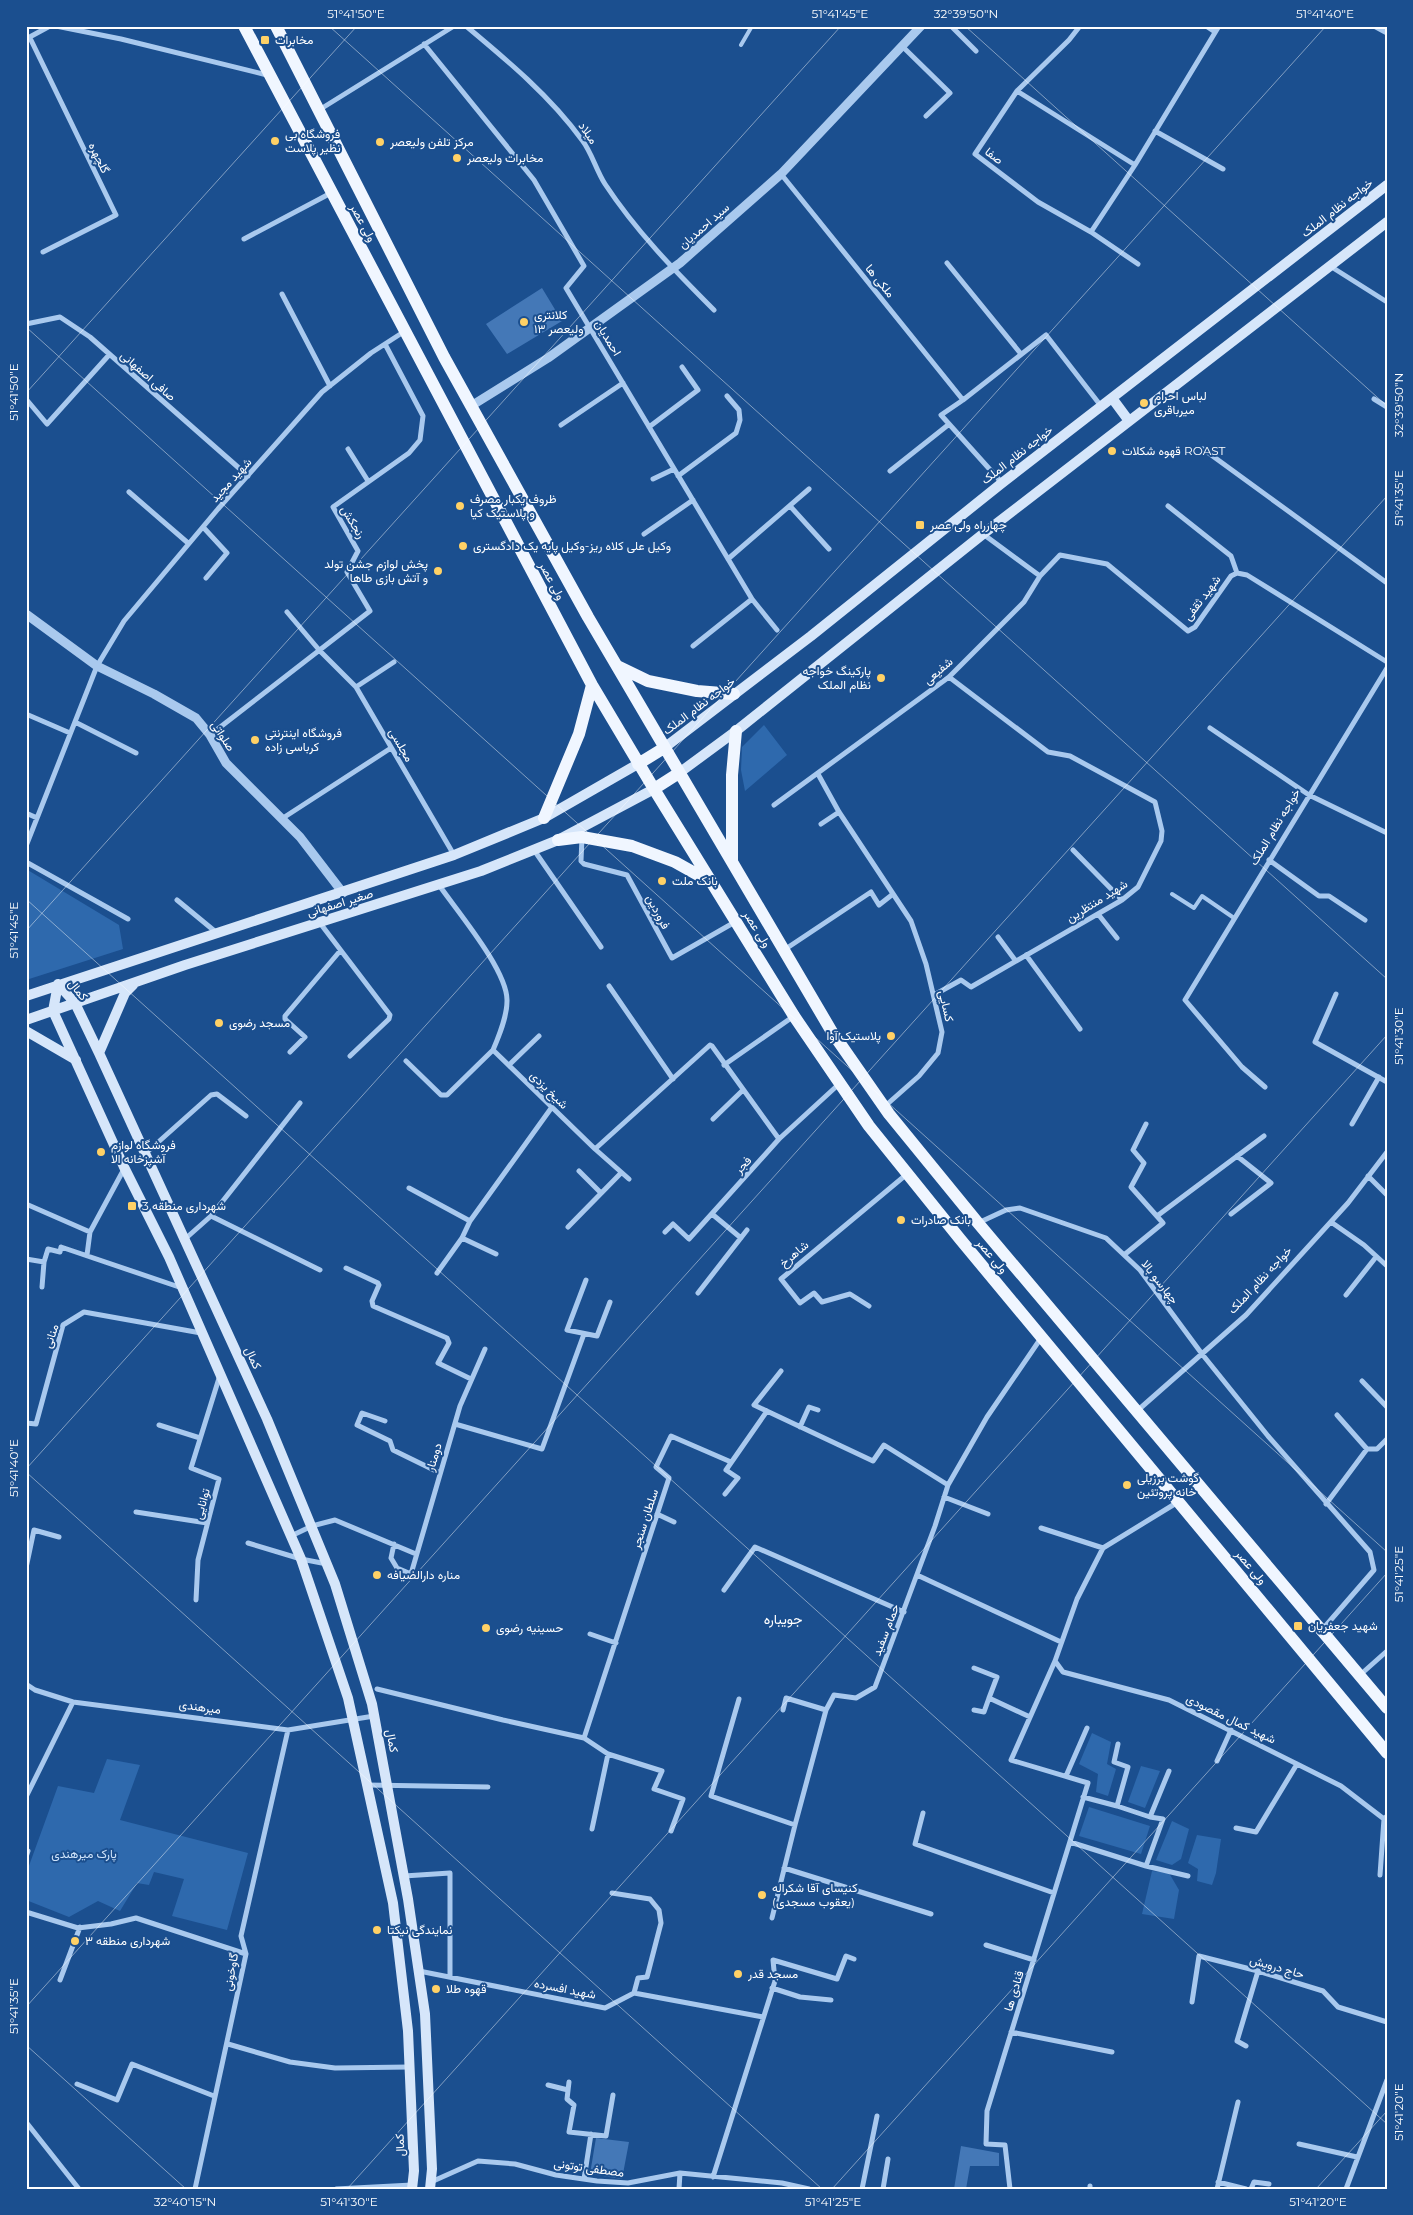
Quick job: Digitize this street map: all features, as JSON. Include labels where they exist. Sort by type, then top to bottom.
[{"type":"main road","name":"ولی عصر","points":[[244,26],[592,685],[638,764],[794,1016],[869,1126],[1387,1753]]},
{"type":"main road","name":"ولی عصر","points":[[276,26],[472,406],[664,748],[832,1032],[884,1107],[978,1224],[1387,1708]]},
{"type":"main road","name":"خواجه نظام الملک","points":[[664,748],[811,636],[1002,482],[1387,185]]},
{"type":"main road","points":[[654,790],[736,731],[983,534],[1387,222]]},
{"type":"main road","points":[[1112,398],[1129,421]]},
{"type":"main road","points":[[617,666],[648,681],[698,691],[734,694]]},
{"type":"main road","points":[[544,818],[579,734],[592,685]]},
{"type":"main road","points":[[732,862],[732,775],[736,731]]},
{"type":"main road","points":[[638,764],[664,748]]},
{"type":"main road","name":"صغیر اصفهانی","points":[[26,996],[454,855],[544,818],[638,764]]},
{"type":"main road","name":"صغیر اصفهانی","points":[[26,1020],[138,981],[439,885],[558,840],[654,790]]},
{"type":"main road","points":[[558,840],[582,837],[632,846],[675,862],[711,882]]},
{"type":"main road","points":[[99,1053],[125,993],[138,981]]},
{"type":"main road","name":"کمال","points":[[58,984],[75,1003],[186,1239],[268,1419],[335,1584],[374,1716],[404,1876],[419,1971],[425,2014],[430,2186]]},
{"type":"main road","name":"کمال","points":[[58,984],[53,1011],[182,1288],[301,1559],[348,1698],[393,1903],[408,2031],[414,2171],[412,2187]]},
{"type":"main road","points":[[26,1031],[76,1060]]},
{"type":"street","points":[[28,38],[50,26]]},
{"type":"street","points":[[56,26],[121,39],[270,76]]},
{"type":"street","points":[[319,110],[454,26]]},
{"type":"street","name":"میلاد","points":[[466,26],[520,71],[557,109],[584,142],[604,183],[649,244],[714,310]]},
{"type":"street","name":"سید احمدیان","points":[[472,406],[548,358],[672,269],[781,174],[921,26]]},
{"type":"street","points":[[950,26],[976,51]]},
{"type":"street","name":"صفا","points":[[1080,26],[1069,40],[1017,91],[975,154],[1038,202],[1091,232],[1138,264]]},
{"type":"street","points":[[1091,232],[1135,166],[1217,29],[1206,26]]},
{"type":"street","points":[[1374,26],[1387,33]]},
{"type":"street","name":"گلچهره","points":[[28,38],[116,215],[43,252]]},
{"type":"street","name":"احمدیان","points":[[424,44],[534,180],[584,266],[566,288],[752,599],[777,630]]},
{"type":"street","points":[[903,47],[950,93],[926,116]]},
{"type":"street","points":[[1017,91],[1135,166]]},
{"type":"street","points":[[1155,131],[1223,170]]},
{"type":"street","name":"ملکی ها","points":[[781,174],[963,400]]},
{"type":"street","points":[[244,239],[332,192]]},
{"type":"street","points":[[947,263],[1020,354]]},
{"type":"street","points":[[1330,266],[1387,302]]},
{"type":"street","points":[[282,294],[330,386]]},
{"type":"street","name":"صافی اصفهانی","points":[[26,324],[60,317],[90,337],[109,356],[248,476]]},
{"type":"street","name":"شهید مجید","points":[[26,846],[96,666],[124,621],[188,543],[330,386],[405,331]]},
{"type":"street","points":[[1002,482],[948,425],[941,415],[1046,335],[1101,406]]},
{"type":"street","name":"رنجکش","points":[[210,735],[320,652],[370,611],[347,572],[358,550],[332,506],[409,453],[420,440],[423,416],[385,344]]},
{"type":"street","points":[[26,399],[47,424],[109,356]]},
{"type":"street","points":[[649,427],[698,390],[682,366]]},
{"type":"street","points":[[561,425],[623,383]]},
{"type":"street","points":[[678,476],[736,433],[740,420],[739,410],[727,396]]},
{"type":"street","points":[[1374,399],[1387,407]]},
{"type":"street","points":[[890,471],[948,425]]},
{"type":"street","points":[[348,449],[368,481]]},
{"type":"street","points":[[1202,450],[1387,583]]},
{"type":"street","points":[[653,479],[674,469]]},
{"type":"street","points":[[728,559],[809,489]]},
{"type":"street","points":[[129,492],[188,543]]},
{"type":"street","points":[[644,534],[692,500]]},
{"type":"street","points":[[790,506],[829,549]]},
{"type":"street","points":[[1168,506],[1231,556],[1237,573]]},
{"type":"street","points":[[203,527],[227,553],[206,578]]},
{"type":"street","points":[[983,534],[1040,576]]},
{"type":"street","name":"شهید ثقفی","points":[[1040,576],[1060,555],[1107,564],[1188,632],[1195,627],[1231,576],[1237,573],[1247,575],[1387,662]]},
{"type":"street","name":"شفیعی","points":[[774,805],[949,677],[1024,602],[1040,576]]},
{"type":"street","points":[[693,646],[752,599]]},
{"type":"street","name":"مجلسی","points":[[287,612],[320,652],[356,687],[454,855]]},
{"type":"street","name":"صلواتی","points":[[26,614],[96,666],[154,694],[196,718],[210,735],[226,763],[300,837],[342,893]]},
{"type":"street","points":[[356,687],[394,662]]},
{"type":"street","name":"خواجه نظام الملک","points":[[1265,1086],[1242,1067],[1185,1000],[1387,668]]},
{"type":"street","name":"شهید منتظرین","points":[[934,995],[961,980],[972,987],[1015,960],[1122,900],[1138,887],[1161,841],[1162,831],[1155,802],[1070,756],[1048,752],[949,677]]},
{"type":"street","points":[[26,714],[70,733]]},
{"type":"street","points":[[75,722],[136,753]]},
{"type":"street","points":[[1210,728],[1309,795],[1387,834]]},
{"type":"street","points":[[283,818],[391,748]]},
{"type":"street","name":"کسایی","points":[[818,774],[839,812],[911,921],[926,964],[942,1032],[938,1053],[919,1076],[884,1107]]},
{"type":"street","points":[[821,824],[839,812]]},
{"type":"street","points":[[26,813],[37,818]]},
{"type":"street","name":"فروردین","points":[[582,837],[581,861],[584,864],[627,875],[672,958],[736,922]]},
{"type":"street","points":[[534,849],[601,948]]},
{"type":"street","points":[[1072,850],[1122,900]]},
{"type":"street","points":[[1269,860],[1319,896],[1329,896],[1365,920]]},
{"type":"street","points":[[26,862],[128,919]]},
{"type":"street","points":[[406,1061],[441,1095],[447,1095],[493,1050],[499,1037],[507,1001],[500,977],[492,961],[439,885]]},
{"type":"street","points":[[784,950],[871,892],[879,905],[893,894]]},
{"type":"street","points":[[177,900],[218,934]]},
{"type":"street","points":[[1098,914],[1117,938]]},
{"type":"street","points":[[320,922],[390,1015],[389,1019],[350,1056]]},
{"type":"street","points":[[998,937],[1015,960]]},
{"type":"street","points":[[290,1052],[305,1037],[285,1019],[285,1016],[340,950]]},
{"type":"street","points":[[1026,955],[1080,1029]]},
{"type":"street","points":[[608,986],[673,1079]]},
{"type":"street","points":[[1336,994],[1315,1042],[1387,1082]]},
{"type":"street","points":[[724,1065],[794,1016]]},
{"type":"street","points":[[509,1065],[539,1036]]},
{"type":"street","points":[[595,1149],[710,1045],[779,1139]]},
{"type":"street","name":"شیخ یزدی","points":[[493,1050],[595,1149],[629,1178]]},
{"type":"street","points":[[1352,1124],[1379,1077]]},
{"type":"street","name":"فجر","points":[[665,1232],[673,1224],[689,1240],[779,1139],[840,1084]]},
{"type":"street","points":[[713,1119],[743,1090]]},
{"type":"street","points":[[146,1154],[211,1096],[217,1094],[246,1116]]},
{"type":"street","points":[[186,1239],[211,1216],[300,1103]]},
{"type":"street","points":[[437,1273],[462,1238],[470,1221],[552,1107]]},
{"type":"street","points":[[1124,1255],[1162,1223],[1131,1187],[1144,1163],[1133,1150],[1146,1124]]},
{"type":"street","points":[[1157,1216],[1264,1136]]},
{"type":"street","name":"خواجه نظام الملک","points":[[1137,1411],[1246,1315],[1331,1222],[1387,1152]]},
{"type":"street","points":[[1231,1214],[1270,1183],[1237,1156]]},
{"type":"street","points":[[87,1255],[90,1232],[124,1167]]},
{"type":"street","points":[[579,1171],[600,1192]]},
{"type":"street","points":[[568,1227],[600,1192],[621,1173]]},
{"type":"street","name":"شاهرخ","points":[[869,1306],[850,1294],[822,1302],[814,1293],[800,1303],[782,1279],[908,1174]]},
{"type":"street","points":[[1368,1176],[1387,1195]]},
{"type":"street","points":[[409,1188],[470,1221]]},
{"type":"street","points":[[26,1204],[90,1232]]},
{"type":"street","name":"چهارسو بالا","points":[[978,1224],[1006,1210],[1020,1208],[1106,1238],[1140,1270],[1202,1354],[1326,1504],[1370,1552],[1374,1570],[1322,1630]]},
{"type":"street","points":[[712,1214],[740,1238]]},
{"type":"street","points":[[211,1216],[320,1270]]},
{"type":"street","points":[[1331,1222],[1387,1266]]},
{"type":"street","points":[[698,1293],[746,1230]]},
{"type":"street","points":[[462,1238],[496,1254]]},
{"type":"street","points":[[42,1288],[44,1262],[48,1249],[60,1252],[61,1247],[182,1288]]},
{"type":"street","points":[[1346,1295],[1376,1257]]},
{"type":"street","points":[[26,1259],[44,1262]]},
{"type":"street","points":[[346,1268],[378,1284],[372,1301],[373,1306],[447,1338],[449,1343],[438,1363],[472,1379]]},
{"type":"street","points":[[586,1280],[567,1330],[597,1336],[610,1302]]},
{"type":"street","name":"منانی","points":[[26,1423],[36,1424],[63,1325],[84,1312],[202,1333]]},
{"type":"street","points":[[455,1424],[542,1449],[584,1334]]},
{"type":"street","name":"حمام سفید","points":[[826,1710],[834,1695],[856,1698],[874,1687],[904,1612],[948,1485],[987,1417],[1042,1337]]},
{"type":"street","name":"دومنار","points":[[394,1544],[392,1558],[397,1568],[411,1574],[460,1406],[485,1349]]},
{"type":"street","points":[[781,1371],[754,1405],[873,1462],[884,1445],[948,1485]]},
{"type":"street","name":"توانایی","points":[[196,1600],[198,1560],[219,1479],[191,1468],[220,1375]]},
{"type":"street","points":[[1362,1381],[1387,1407]]},
{"type":"street","points":[[800,1426],[809,1407],[818,1410]]},
{"type":"street","points":[[726,1494],[738,1478],[726,1470],[767,1411]]},
{"type":"street","points":[[385,1421],[362,1413],[357,1425],[390,1441],[393,1450],[440,1473]]},
{"type":"street","points":[[1337,1414],[1367,1449],[1377,1449],[1387,1439]]},
{"type":"street","points":[[159,1425],[200,1438]]},
{"type":"street","name":"سلطان سنجر","points":[[584,1738],[669,1478],[656,1467],[671,1436],[731,1462]]},
{"type":"street","points":[[1326,1504],[1367,1449]]},
{"type":"street","points":[[944,1497],[988,1514]]},
{"type":"street","points":[[1086,1728],[1066,1776],[1011,1760],[1062,1642],[1078,1599],[1103,1548],[1179,1502]]},
{"type":"street","points":[[136,1512],[207,1523]]},
{"type":"street","points":[[657,1514],[674,1522]]},
{"type":"street","points":[[290,1536],[312,1526],[335,1520],[416,1554]]},
{"type":"street","points":[[1041,1528],[1103,1548]]},
{"type":"street","points":[[26,1568],[34,1530],[59,1537]]},
{"type":"street","points":[[248,1542],[301,1559],[327,1564]]},
{"type":"street","points":[[724,1590],[755,1548],[904,1612]]},
{"type":"street","points":[[917,1575],[1062,1642]]},
{"type":"street","points":[[590,1634],[616,1643]]},
{"type":"street","points":[[1359,1675],[1387,1651]]},
{"type":"street","name":"شهید کمال مقصودی","points":[[1054,1661],[1063,1672],[1168,1700],[1341,1786],[1386,1818]]},
{"type":"street","points":[[974,1668],[997,1677],[984,1712],[974,1710]]},
{"type":"street","name":"میرهندی","points":[[26,1684],[35,1690],[73,1702],[288,1730],[374,1716]]},
{"type":"street","points":[[377,1689],[584,1738],[608,1754],[662,1771],[654,1788],[682,1800],[671,1830]]},
{"type":"street","points":[[772,1918],[826,1710],[786,1698],[783,1710]]},
{"type":"street","points":[[989,1698],[1030,1717]]},
{"type":"street","points":[[739,1699],[711,1796],[795,1825]]},
{"type":"street","points":[[26,1797],[73,1702]]},
{"type":"street","name":"گاوخونی","points":[[195,2189],[246,1954],[241,1936],[288,1730]]},
{"type":"street","points":[[1217,1761],[1231,1730]]},
{"type":"street","points":[[1117,1806],[1128,1767],[1114,1762],[1118,1744]]},
{"type":"street","points":[[592,1829],[608,1754]]},
{"type":"street","points":[[1236,1828],[1256,1832],[1298,1764]]},
{"type":"street","points":[[1150,1817],[1169,1771]]},
{"type":"street","name":"قنادی ها","points":[[1010,2189],[1006,2145],[986,2144],[987,2111],[1088,1783],[1066,1776]]},
{"type":"street","points":[[367,1785],[488,1787]]},
{"type":"street","points":[[1083,1797],[1150,1817],[1164,1819],[1146,1866]]},
{"type":"street","points":[[923,1813],[915,1844],[1054,1893]]},
{"type":"street","points":[[1380,1875],[1386,1818]]},
{"type":"street","points":[[1070,1842],[1146,1866],[1188,1876]]},
{"type":"street","points":[[26,1850],[28,1851],[26,1857]]},
{"type":"street","points":[[784,1868],[931,1914]]},
{"type":"street","points":[[404,1876],[450,1873],[450,1977]]},
{"type":"street","points":[[612,1893],[650,1899],[658,1910],[661,1923],[647,1977],[638,1978],[634,1993],[763,2017]]},
{"type":"street","points":[[26,1912],[80,1927],[111,1924],[136,1918],[246,1954]]},
{"type":"street","points":[[60,1980],[80,1927]]},
{"type":"street","points":[[986,1945],[1034,1960]]},
{"type":"street","points":[[713,2178],[774,1981],[773,1960],[837,1979],[846,1956],[854,1959]]},
{"type":"street","name":"حاج درویش","points":[[1192,2002],[1199,1956],[1258,1970],[1323,1991],[1338,2007],[1387,2022]]},
{"type":"street","points":[[1246,2046],[1237,2041],[1258,1970]]},
{"type":"street","name":"شهید افسرده","points":[[419,1971],[605,2008],[634,1993]]},
{"type":"street","points":[[772,1988],[800,1997],[831,2000]]},
{"type":"street","points":[[1011,2032],[1112,2052]]},
{"type":"street","points":[[228,2044],[290,2062],[326,2067],[409,2067]]},
{"type":"street","points":[[77,2084],[117,2100],[132,2064],[214,2096]]},
{"type":"street","points":[[1346,2189],[1387,2080]]},
{"type":"street","points":[[570,2082],[566,2099],[574,2104],[569,2132],[606,2136],[613,2095]]},
{"type":"street","points":[[548,2086],[568,2090]]},
{"type":"street","points":[[1217,2189],[1238,2102]]},
{"type":"street","points":[[862,2189],[877,2116]]},
{"type":"street","points":[[26,2122],[75,2188]]},
{"type":"street","points":[[584,2179],[591,2134]]},
{"type":"street","points":[[1299,2144],[1357,2157]]},
{"type":"street","points":[[883,2189],[888,2160]]},
{"type":"street","name":"مصطفی توتونی","points":[[430,2186],[478,2161],[515,2164],[556,2175],[628,2183],[680,2173],[713,2178],[782,2183],[809,2189]]},
{"type":"street","points":[[679,2189],[680,2173]]},
{"type":"street","points":[[1218,2182],[1246,2189]]},
{"type":"street","points":[[1251,2189],[1254,2182],[1269,2184]]},
{"type":"street","points":[[336,2189],[412,2187]]},
{"type":"lane","points":[[741,45],[752,26]]},
{"type":"lane","points":[[1172,894],[1194,908],[1202,896],[1234,918]]},
{"type":"green space","points":[[764,725],[787,755],[745,791],[741,770],[742,747]]},
{"type":"green space","points":[[26,869],[119,925],[123,949],[26,980]]},
{"type":"green space","points":[[1092,1733],[1111,1742],[1107,1764],[1116,1769],[1108,1796],[1096,1792],[1098,1774],[1079,1764]]},
{"type":"green space","name":"پارک میرهندی","points":[[107,1759],[140,1765],[120,1820],[248,1853],[227,1930],[172,1916],[184,1879],[154,1872],[149,1885],[137,1883],[120,1911],[98,1901],[69,1917],[26,1900],[26,1874],[58,1786],[94,1793]]},
{"type":"green space","points":[[1141,1766],[1160,1771],[1145,1808],[1128,1802]]},
{"type":"green space","points":[[1089,1807],[1150,1826],[1141,1854],[1079,1836]]},
{"type":"green space","points":[[1172,1821],[1189,1829],[1181,1859],[1172,1865],[1156,1860]]},
{"type":"green space","points":[[1197,1835],[1221,1839],[1216,1873],[1212,1885],[1197,1881],[1198,1869],[1188,1863]]},
{"type":"green space","points":[[1152,1871],[1169,1873],[1179,1890],[1174,1919],[1142,1914]]},
{"type":"building","name":"کلانتری ۱۳ ولیعصر","points":[[542,288],[562,321],[507,354],[486,324]]},
{"type":"building","points":[[596,2138],[629,2142],[622,2179],[590,2174]]},
{"type":"building","points":[[961,2146],[999,2153],[999,2166],[970,2166],[966,2189],[954,2189]]},
{"type":"place","name":"مخابرات","points":[[265,40]]},
{"type":"place","name":"فروشگاه بی نظیر پلاست","points":[[275,141]]},
{"type":"place","name":"مرکز تلفن ولیعصر","points":[[380,142]]},
{"type":"place","name":"مخابرات ولیعصر","points":[[457,158]]},
{"type":"place","name":"کلانتری ۱۳ ولیعصر","points":[[524,322]]},
{"type":"place","name":"لباس احرام میرباقری","points":[[1144,403]]},
{"type":"place","name":"قهوه شکلات ROAST","points":[[1112,451]]},
{"type":"place","name":"ظروف یکبار مصرف و پلاستیک کیا","points":[[460,506]]},
{"type":"place","name":"چهارراه ولی عصر","points":[[920,525]]},
{"type":"place","name":"وکیل علی کلاه ریز-وکیل پایه یک دادگستری","points":[[463,546]]},
{"type":"place","name":"پخش لوازم جشن تولد و آتش بازی طاها","points":[[438,571]]},
{"type":"place","name":"پارکینگ خواجه نظام الملک","points":[[881,678]]},
{"type":"place","name":"فروشگاه اینترنتی کرباسی زاده","points":[[255,740]]},
{"type":"place","name":"بانک ملت","points":[[662,881]]},
{"type":"place","name":"مسجد رضوی","points":[[219,1023]]},
{"type":"place","name":"پلاستیک آوا","points":[[891,1036]]},
{"type":"place","name":"فروشگاه لوازم آشپزخانه الا","points":[[101,1152]]},
{"type":"place","name":"شهرداری منطقه 3","points":[[132,1206]]},
{"type":"place","name":"بانک صادرات","points":[[901,1220]]},
{"type":"place","name":"گوشت برزیلی خانه پروتئین","points":[[1127,1485]]},
{"type":"place","name":"مناره دارالضیافه","points":[[377,1575]]},
{"type":"place","name":"شهید جعفریان","points":[[1298,1626]]},
{"type":"place","name":"حسینیه رضوی","points":[[486,1628]]},
{"type":"place","name":"کنیسای آقا شکراله (یعقوب مسجدی)","points":[[762,1895]]},
{"type":"place","name":"نمایندگی نیکتا","points":[[377,1930]]},
{"type":"place","name":"شهرداری منطقه ۳","points":[[75,1941]]},
{"type":"place","name":"مسجد قدر","points":[[738,1974]]},
{"type":"place","name":"قهوه طلا","points":[[436,1989]]},
{"type":"district","name":"جویباره","points":[[783,1619]]}]
